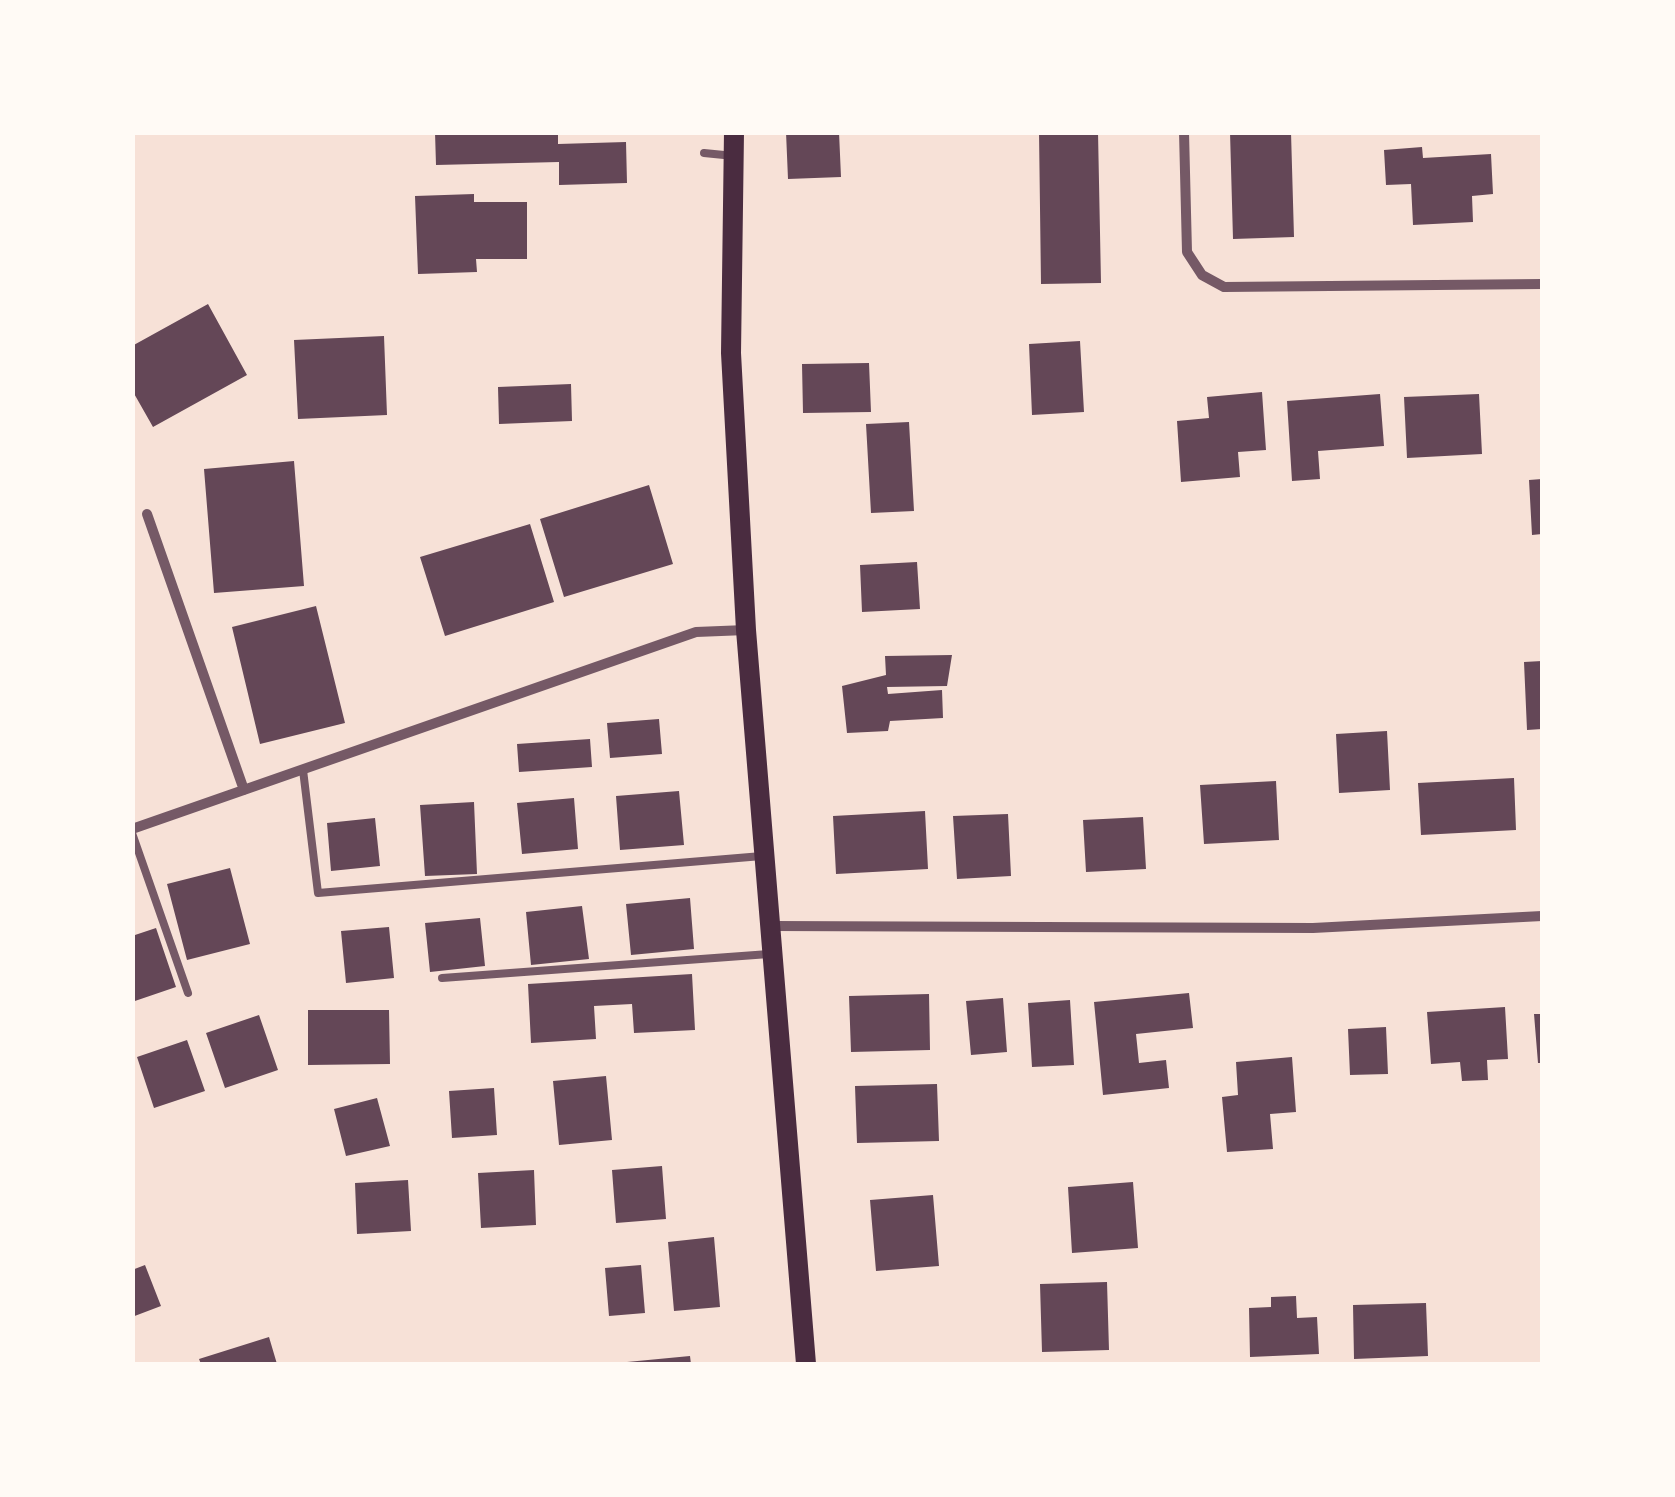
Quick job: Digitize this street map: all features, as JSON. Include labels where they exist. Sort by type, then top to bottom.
[{"type":"main road","points":[[734,132],[731,352],[746,630],[806,1364]]},
{"type":"street","points":[[1184,132],[1187,252],[1202,274],[1224,286],[1542,284]]},
{"type":"street","points":[[147,514],[244,790]]},
{"type":"street","points":[[132,831],[696,632],[746,630]]},
{"type":"street","points":[[772,926],[1313,928],[1542,916]]},
{"type":"lane","points":[[704,153],[734,156]]},
{"type":"lane","points":[[303,770],[318,893],[766,856]]},
{"type":"lane","points":[[132,831],[188,993]]},
{"type":"lane","points":[[442,978],[774,954]]},
{"type":"building","points":[[435,132],[558,132],[558,144],[626,142],[627,183],[559,185],[559,162],[436,165]]},
{"type":"building","points":[[786,132],[839,132],[841,177],[788,179]]},
{"type":"building","points":[[1039,132],[1098,132],[1101,283],[1041,284]]},
{"type":"building","points":[[1230,132],[1291,132],[1294,237],[1233,239]]},
{"type":"building","points":[[1422,147],[1423,158],[1491,154],[1493,194],[1472,196],[1473,222],[1413,225],[1411,184],[1386,185],[1384,150]]},
{"type":"building","points":[[474,194],[474,202],[527,202],[527,259],[476,259],[477,272],[418,274],[415,196]]},
{"type":"building","points":[[208,304],[247,375],[153,427],[132,390],[132,346]]},
{"type":"building","points":[[384,336],[387,415],[298,419],[294,340]]},
{"type":"building","points":[[1080,341],[1084,412],[1032,415],[1029,344]]},
{"type":"building","points":[[869,363],[871,412],[803,413],[802,364]]},
{"type":"building","points":[[571,384],[572,421],[499,424],[498,387]]},
{"type":"building","points":[[1262,392],[1266,450],[1238,452],[1240,477],[1181,482],[1177,421],[1209,418],[1207,397]]},
{"type":"building","points":[[1380,394],[1384,446],[1318,451],[1320,479],[1292,481],[1287,401]]},
{"type":"building","points":[[1479,394],[1482,454],[1407,458],[1404,397]]},
{"type":"building","points":[[909,422],[914,511],[871,513],[866,424]]},
{"type":"building","points":[[294,461],[304,586],[214,593],[204,469]]},
{"type":"building","points":[[1542,479],[1542,534],[1532,535],[1529,480]]},
{"type":"building","points":[[649,485],[673,564],[564,597],[540,519]]},
{"type":"building","points":[[530,524],[554,602],[445,636],[420,557]]},
{"type":"building","points":[[917,562],[920,609],[862,612],[860,565]]},
{"type":"building","points":[[316,606],[345,723],[260,744],[232,627]]},
{"type":"building","points":[[952,655],[947,686],[887,687],[888,694],[942,690],[943,718],[890,721],[888,731],[847,733],[842,686],[886,675],[885,656]]},
{"type":"building","points":[[1542,661],[1542,729],[1527,730],[1524,662]]},
{"type":"building","points":[[659,719],[662,754],[610,758],[607,723]]},
{"type":"building","points":[[1387,731],[1390,790],[1339,793],[1336,734]]},
{"type":"building","points":[[590,739],[592,767],[519,772],[517,744]]},
{"type":"building","points":[[1514,778],[1516,830],[1421,835],[1418,783]]},
{"type":"building","points":[[1276,781],[1279,840],[1204,844],[1200,785]]},
{"type":"building","points":[[679,791],[684,845],[620,850],[616,796]]},
{"type":"building","points":[[574,798],[578,849],[522,854],[517,803]]},
{"type":"building","points":[[474,802],[477,874],[425,876],[420,805]]},
{"type":"building","points":[[925,811],[928,869],[836,874],[833,816]]},
{"type":"building","points":[[1008,814],[1011,876],[957,879],[953,816]]},
{"type":"building","points":[[1143,817],[1146,869],[1086,872],[1083,820]]},
{"type":"building","points":[[375,818],[380,866],[331,871],[327,823]]},
{"type":"building","points":[[230,868],[250,944],[187,960],[167,884]]},
{"type":"building","points":[[690,898],[694,949],[631,955],[626,904]]},
{"type":"building","points":[[582,906],[589,959],[531,965],[526,912]]},
{"type":"building","points":[[480,918],[485,966],[430,972],[425,923]]},
{"type":"building","points":[[389,927],[394,978],[346,983],[341,931]]},
{"type":"building","points":[[156,928],[176,987],[132,1002],[132,936]]},
{"type":"building","points":[[692,974],[695,1030],[634,1033],[632,1004],[594,1006],[596,1039],[531,1043],[528,984]]},
{"type":"building","points":[[1189,993],[1193,1028],[1136,1034],[1139,1063],[1166,1060],[1169,1088],[1103,1095],[1094,1002]]},
{"type":"building","points":[[929,994],[930,1050],[851,1052],[849,996]]},
{"type":"building","points":[[1003,998],[1007,1052],[971,1055],[966,1001]]},
{"type":"building","points":[[1070,1000],[1074,1065],[1032,1067],[1028,1003]]},
{"type":"building","points":[[1505,1007],[1508,1059],[1487,1060],[1488,1080],[1462,1081],[1460,1062],[1431,1064],[1427,1012]]},
{"type":"building","points":[[308,1010],[389,1010],[390,1064],[308,1065]]},
{"type":"building","points":[[1534,1014],[1542,1014],[1542,1063],[1538,1063]]},
{"type":"building","points":[[259,1015],[278,1070],[225,1088],[206,1033]]},
{"type":"building","points":[[1386,1027],[1388,1074],[1350,1075],[1348,1029]]},
{"type":"building","points":[[187,1040],[205,1091],[154,1108],[137,1057]]},
{"type":"building","points":[[1292,1057],[1296,1112],[1270,1114],[1273,1149],[1227,1152],[1222,1097],[1238,1095],[1236,1062]]},
{"type":"building","points":[[606,1076],[612,1140],[559,1145],[553,1081]]},
{"type":"building","points":[[937,1084],[939,1141],[857,1143],[855,1086]]},
{"type":"building","points":[[494,1088],[497,1135],[452,1138],[449,1091]]},
{"type":"building","points":[[377,1098],[390,1146],[346,1156],[334,1109]]},
{"type":"building","points":[[662,1166],[666,1219],[616,1223],[612,1170]]},
{"type":"building","points":[[534,1170],[536,1225],[481,1228],[478,1173]]},
{"type":"building","points":[[408,1180],[411,1231],[357,1234],[355,1183]]},
{"type":"building","points":[[1133,1182],[1138,1248],[1072,1253],[1068,1187]]},
{"type":"building","points":[[933,1195],[939,1266],[876,1271],[870,1200]]},
{"type":"building","points":[[714,1237],[720,1307],[674,1311],[668,1242]]},
{"type":"building","points":[[145,1265],[161,1306],[132,1317],[132,1270]]},
{"type":"building","points":[[641,1265],[645,1313],[609,1316],[605,1268]]},
{"type":"building","points":[[1107,1282],[1109,1350],[1042,1352],[1040,1284]]},
{"type":"building","points":[[1296,1296],[1297,1318],[1317,1317],[1319,1354],[1250,1357],[1249,1308],[1271,1307],[1271,1297]]},
{"type":"building","points":[[1426,1303],[1428,1356],[1354,1359],[1353,1305]]},
{"type":"building","points":[[269,1337],[277,1364],[201,1364],[199,1359]]},
{"type":"building","points":[[690,1356],[691,1364],[627,1364],[627,1362]]}]
